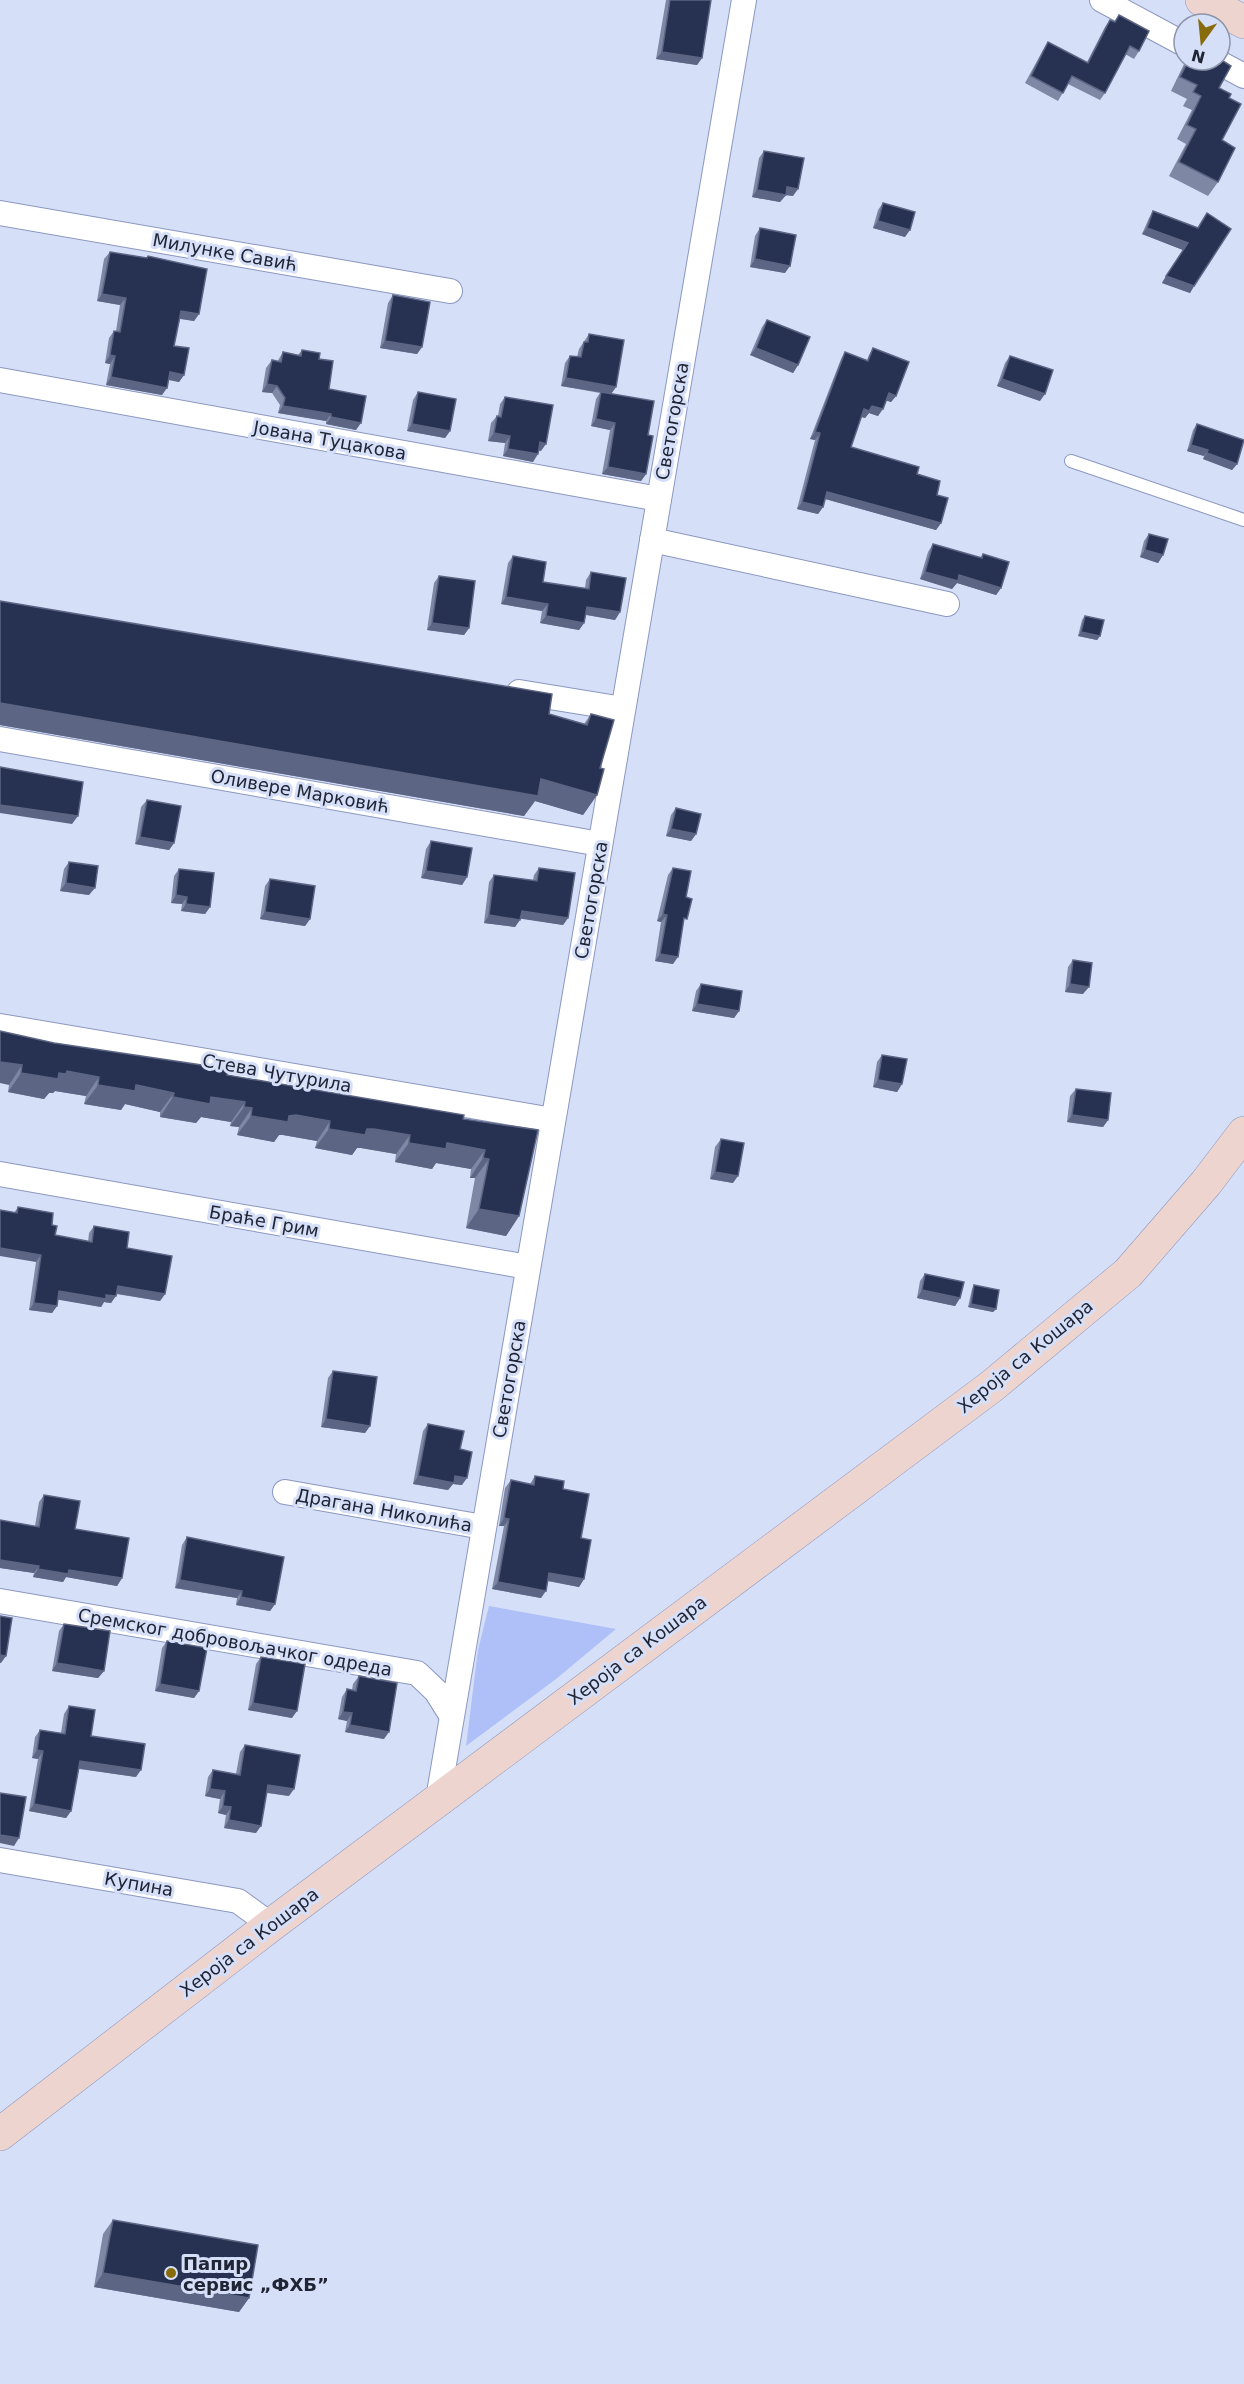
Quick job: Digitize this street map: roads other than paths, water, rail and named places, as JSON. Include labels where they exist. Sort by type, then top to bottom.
[{"type":"street","name":"Светогорска","points":[[438,1799],[744,0]]},
{"type":"street","points":[[1102,0],[1172,38]]},
{"type":"street","points":[[1202,0],[1244,22]]},
{"type":"street","name":"Милунке Савић","points":[[0,213],[450,291]]},
{"type":"street","name":"Јована Туцакова","points":[[0,380],[659,499]]},
{"type":"street","points":[[652,540],[947,604]]},
{"type":"street","points":[[494,688],[623,709]]},
{"type":"street","name":"Оливере Марковић","points":[[0,739],[600,844]]},
{"type":"street","name":"Стева Чутурила","points":[[0,1026],[554,1120]]},
{"type":"street","name":"Хероја са Кошара","points":[[0,2134],[438,1799],[992,1386],[1128,1273],[1206,1183],[1244,1133]]},
{"type":"street","name":"Браће Грим","points":[[0,1174],[528,1267]]},
{"type":"street","name":"Драгана Николића","points":[[285,1492],[483,1527]]},
{"type":"street","name":"Сремског добровољачког одреда","points":[[0,1601],[417,1673],[436,1691],[451,1715]]},
{"type":"street","name":"Купина","points":[[0,1860],[238,1901],[271,1925]]},
{"type":"lane","points":[[1071,461],[1244,520]]},
{"type":"place","name":"Папир сервис „ФХБ”","points":[[171,2273]]}]
